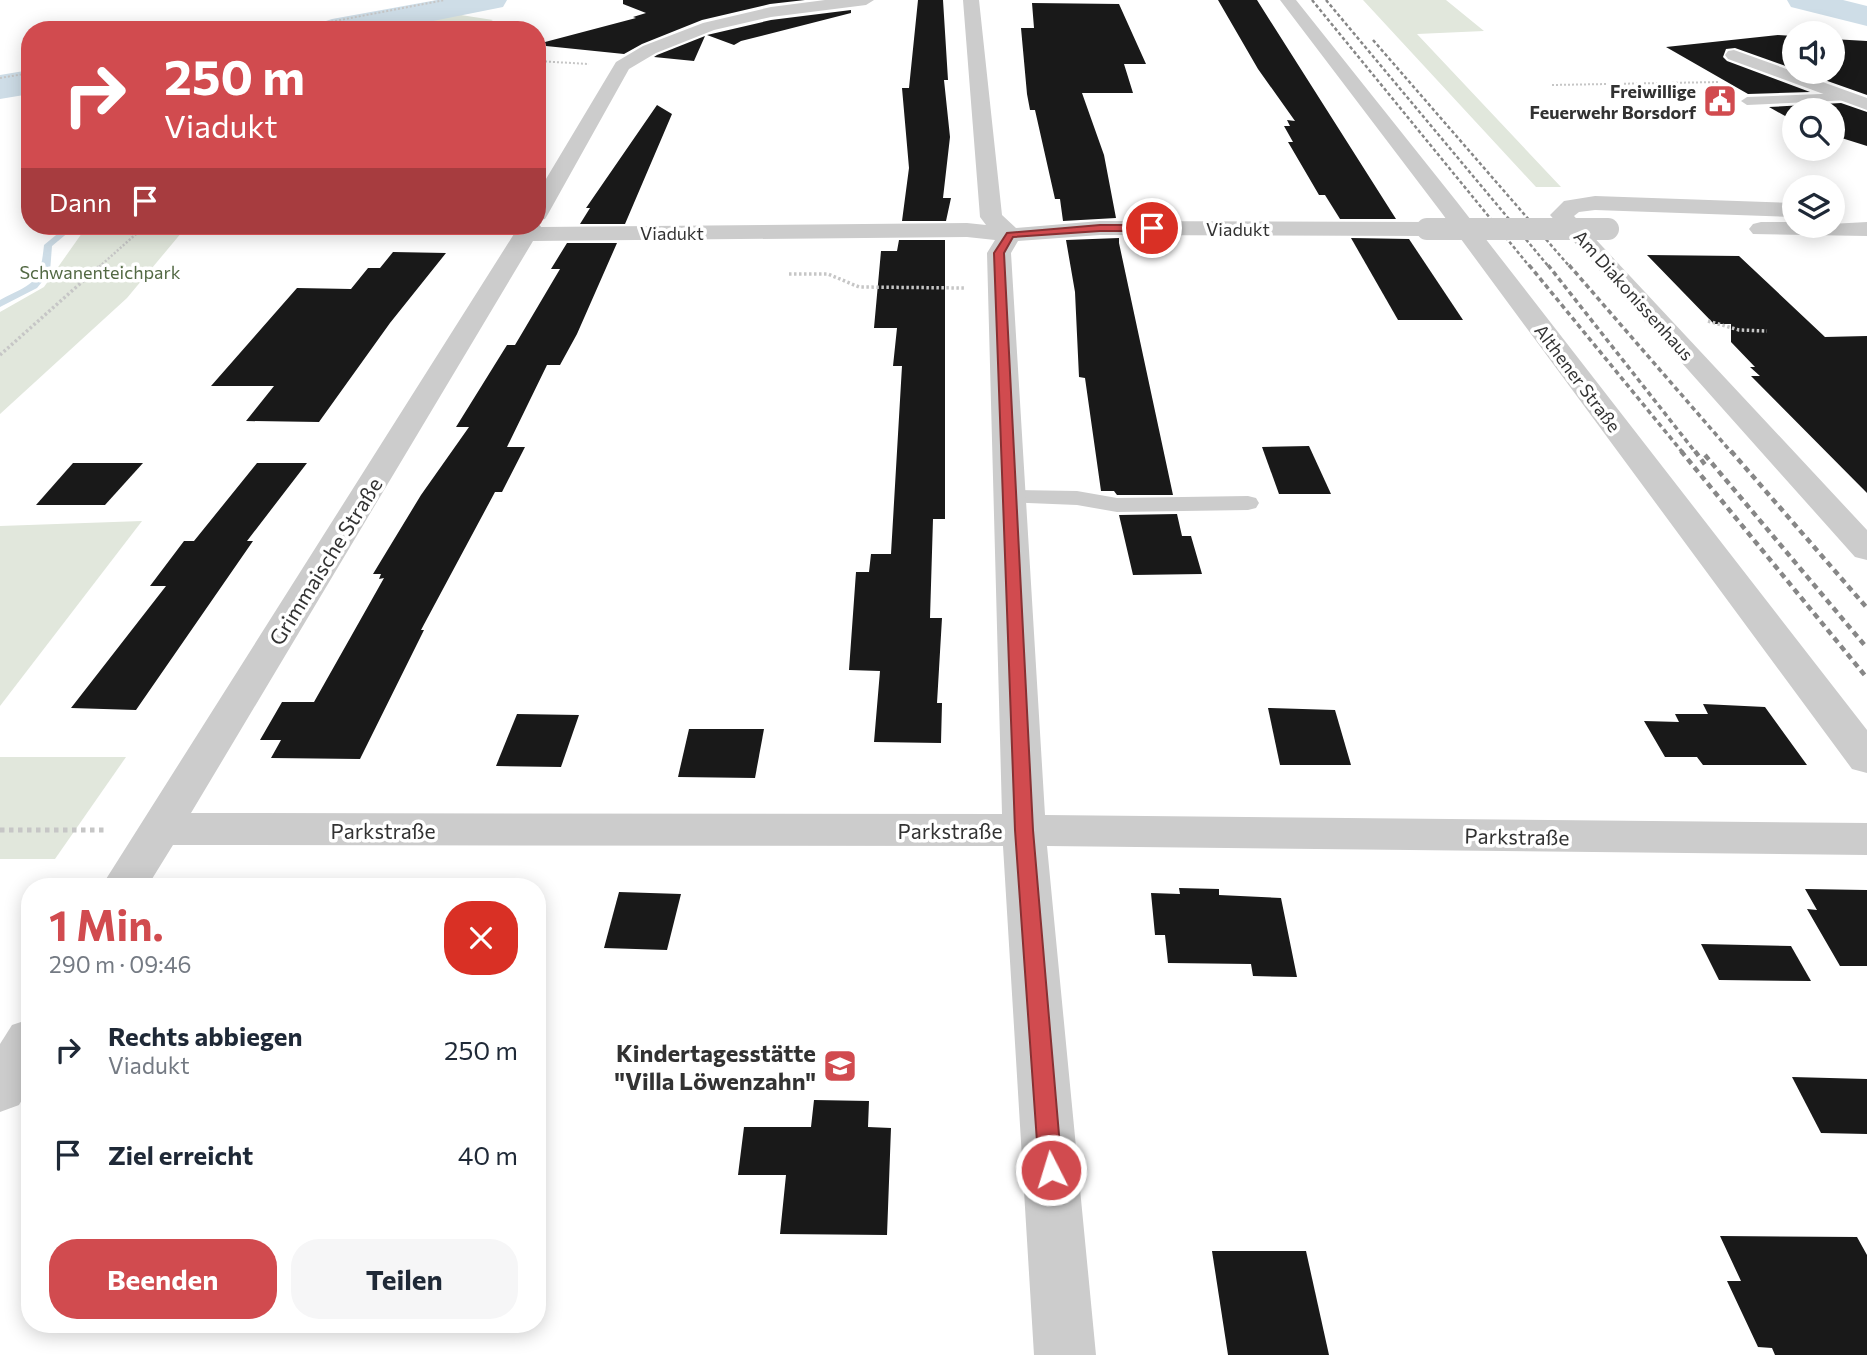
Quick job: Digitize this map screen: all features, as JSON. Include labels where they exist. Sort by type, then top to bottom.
[{"type":"street","name":"Grimmaische Straße","points":[[546,198],[622,66],[634,58],[706,26],[771,12],[866,0]]},
{"type":"street","points":[[971,0],[991,217],[1010,235],[999,253],[1024,830],[1065,1355]]},
{"type":"street","name":"Althener Straße","points":[[1288,0],[1867,759]]},
{"type":"street","points":[[1734,55],[1867,104]]},
{"type":"street","name":"Am Diakonissenhaus","points":[[1782,210],[1595,203],[1572,206],[1560,215],[1867,550]]},
{"type":"street","points":[[1845,212],[1867,215]]},
{"type":"street","name":"Viadukt","points":[[546,224],[967,230],[1010,235],[1100,228],[1636,229]]},
{"type":"street","points":[[1690,229],[1867,229]]},
{"type":"street","name":"Grimmaische Straße","points":[[129,878],[524,235]]},
{"type":"street","name":"Parkstraße","points":[[159,829],[1024,830],[1867,839]]},
{"type":"street","points":[[0,1089],[21,1055]]},
{"type":"lane","points":[[1747,101],[1845,97]]},
{"type":"lane","points":[[1010,497],[1077,498],[1117,505],[1248,503]]},
{"type":"path","points":[[335,21],[445,0]]},
{"type":"path","points":[[546,62],[600,65]]},
{"type":"path","points":[[0,78],[21,74]]},
{"type":"path","points":[[1552,85],[1720,82]]},
{"type":"path","points":[[0,355],[135,235]]},
{"type":"path","points":[[789,274],[828,274],[859,287],[973,288]]},
{"type":"path","points":[[0,830],[89,830]]},
{"type":"green space","points":[[1363,0],[1446,0],[1484,31],[1417,34],[1561,187],[1536,187]]},
{"type":"green space","points":[[448,13],[493,20],[491,21],[402,21]]},
{"type":"green space","name":"Schwanenteichpark","points":[[81,235],[180,235],[127,298],[0,414],[0,312],[44,287]]},
{"type":"green space","points":[[142,521],[0,706],[0,526]]},
{"type":"green space","points":[[0,757],[126,757],[55,859],[0,859]]},
{"type":"building","points":[[623,0],[805,0],[770,4],[702,20],[624,54],[546,46],[546,42],[646,13],[623,4]]},
{"type":"building","points":[[918,0],[943,0],[948,80],[944,80],[950,137],[943,198],[951,198],[946,221],[902,221],[909,168],[902,88],[909,88]]},
{"type":"building","points":[[1218,0],[1257,0],[1396,219],[1340,219],[1325,195],[1319,195],[1288,142],[1293,142],[1284,126],[1290,126],[1287,120],[1295,121],[1258,69]]},
{"type":"building","points":[[1032,3],[1119,4],[1146,64],[1124,64],[1133,93],[1082,93],[1104,155],[1116,218],[1063,221],[1060,199],[1055,199],[1035,110],[1030,110],[1027,94],[1021,28],[1034,28]]},
{"type":"building","points":[[851,10],[851,13],[734,45],[707,35],[771,20]]},
{"type":"building","points":[[1782,35],[1782,65],[1735,48],[1726,49],[1723,57],[1727,61],[1782,82],[1782,84],[1810,92],[1748,94],[1666,47]]},
{"type":"building","points":[[705,36],[694,61],[654,57],[657,55]]},
{"type":"building","points":[[1845,40],[1867,41],[1867,95],[1836,84],[1845,84]]},
{"type":"building","points":[[1845,104],[1867,112],[1867,146],[1845,139]]},
{"type":"building","points":[[657,105],[672,114],[625,224],[580,224],[590,208],[586,208]]},
{"type":"building","points":[[1782,106],[1782,114],[1769,107]]},
{"type":"building","points":[[1119,238],[1173,495],[1117,495],[1114,491],[1101,491],[1085,378],[1079,377],[1075,292],[1066,240]]},
{"type":"building","points":[[1351,238],[1409,239],[1463,320],[1398,320]]},
{"type":"building","points":[[899,240],[945,240],[945,519],[933,519],[930,618],[942,618],[937,703],[942,703],[941,743],[874,742],[880,671],[849,670],[856,572],[869,572],[871,554],[891,554],[902,366],[893,366],[897,328],[874,328],[881,251],[897,251]]},
{"type":"building","points":[[567,243],[617,243],[577,334],[560,365],[547,365],[507,447],[525,447],[502,492],[495,492],[421,630],[424,630],[360,759],[271,758],[281,740],[260,740],[282,702],[314,702],[384,578],[379,579],[381,574],[373,574],[421,495],[469,427],[456,427],[507,345],[515,345],[560,269],[551,269]]},
{"type":"building","points":[[393,252],[446,253],[390,323],[319,422],[246,421],[274,386],[211,386],[297,288],[351,289],[368,268],[380,268]]},
{"type":"building","points":[[1647,255],[1739,256],[1825,337],[1867,336],[1867,493],[1751,376],[1760,376],[1731,342],[1731,324],[1714,324]]},
{"type":"building","points":[[1309,446],[1331,494],[1279,494],[1262,447]]},
{"type":"building","points":[[73,463],[143,463],[105,505],[36,505]]},
{"type":"building","points":[[257,463],[307,463],[247,541],[253,541],[136,710],[71,708],[166,586],[150,586],[184,541],[194,541]]},
{"type":"building","points":[[1177,514],[1182,536],[1191,536],[1202,574],[1133,575],[1119,515]]},
{"type":"building","points":[[1703,704],[1765,707],[1807,765],[1703,765],[1697,757],[1665,757],[1644,721],[1679,722],[1675,714],[1708,714]]},
{"type":"building","points":[[1268,708],[1335,710],[1351,765],[1280,765]]},
{"type":"building","points":[[517,714],[579,715],[561,767],[496,766]]},
{"type":"building","points":[[689,729],[764,729],[755,778],[678,777]]},
{"type":"building","points":[[1179,888],[1219,889],[1219,895],[1281,898],[1297,977],[1253,976],[1251,964],[1168,963],[1165,935],[1155,935],[1151,893],[1180,894]]},
{"type":"building","points":[[1805,889],[1867,890],[1867,966],[1840,966],[1807,909],[1817,910]]},
{"type":"building","points":[[619,892],[681,894],[667,950],[604,948]]},
{"type":"building","points":[[1701,944],[1791,946],[1811,981],[1719,980]]},
{"type":"building","points":[[1792,1077],[1867,1079],[1867,1134],[1821,1133]]},
{"type":"building","name":"Kindertagesstätte \"Villa Löwenzahn\"","points":[[814,1100],[869,1101],[868,1127],[891,1128],[887,1235],[780,1234],[786,1175],[738,1175],[744,1127],[811,1127]]},
{"type":"building","points":[[1720,1236],[1857,1237],[1867,1255],[1867,1355],[1775,1355],[1772,1348],[1758,1347],[1727,1281],[1741,1281]]},
{"type":"building","points":[[1212,1251],[1306,1251],[1329,1355],[1228,1355]]},
{"type":"waterway","points":[[380,21],[491,0]]},
{"type":"waterway","points":[[1803,0],[1867,16]]},
{"type":"waterway","points":[[0,87],[21,84]]},
{"type":"waterway","points":[[0,304],[34,286],[46,272],[48,245],[61,235]]},
{"type":"railway","points":[[1312,0],[1530,267]]},
{"type":"railway","points":[[1326,0],[1549,267]]},
{"type":"railway","points":[[1373,40],[1570,267]]},
{"type":"railway","points":[[1529,265],[1683,453]]},
{"type":"railway","points":[[1548,265],[1696,453]]},
{"type":"railway","points":[[1569,265],[1732,453]]},
{"type":"railway","points":[[1681,451],[1867,678]]},
{"type":"railway","points":[[1695,451],[1706,466]]},
{"type":"railway","points":[[1731,451],[1867,608]]},
{"type":"railway","points":[[1705,455],[1867,648]]},
{"type":"place","name":"Freiwillige Feuerwehr Borsdorf","points":[[1720,101]]},
{"type":"place","name":"Kindertagesstätte \"Villa Löwenzahn\"","points":[[840,1066]]},
{"type":"route","points":[[1051,1170],[1024,830],[999,253],[1010,235],[1048,230],[1152,228]]}]
